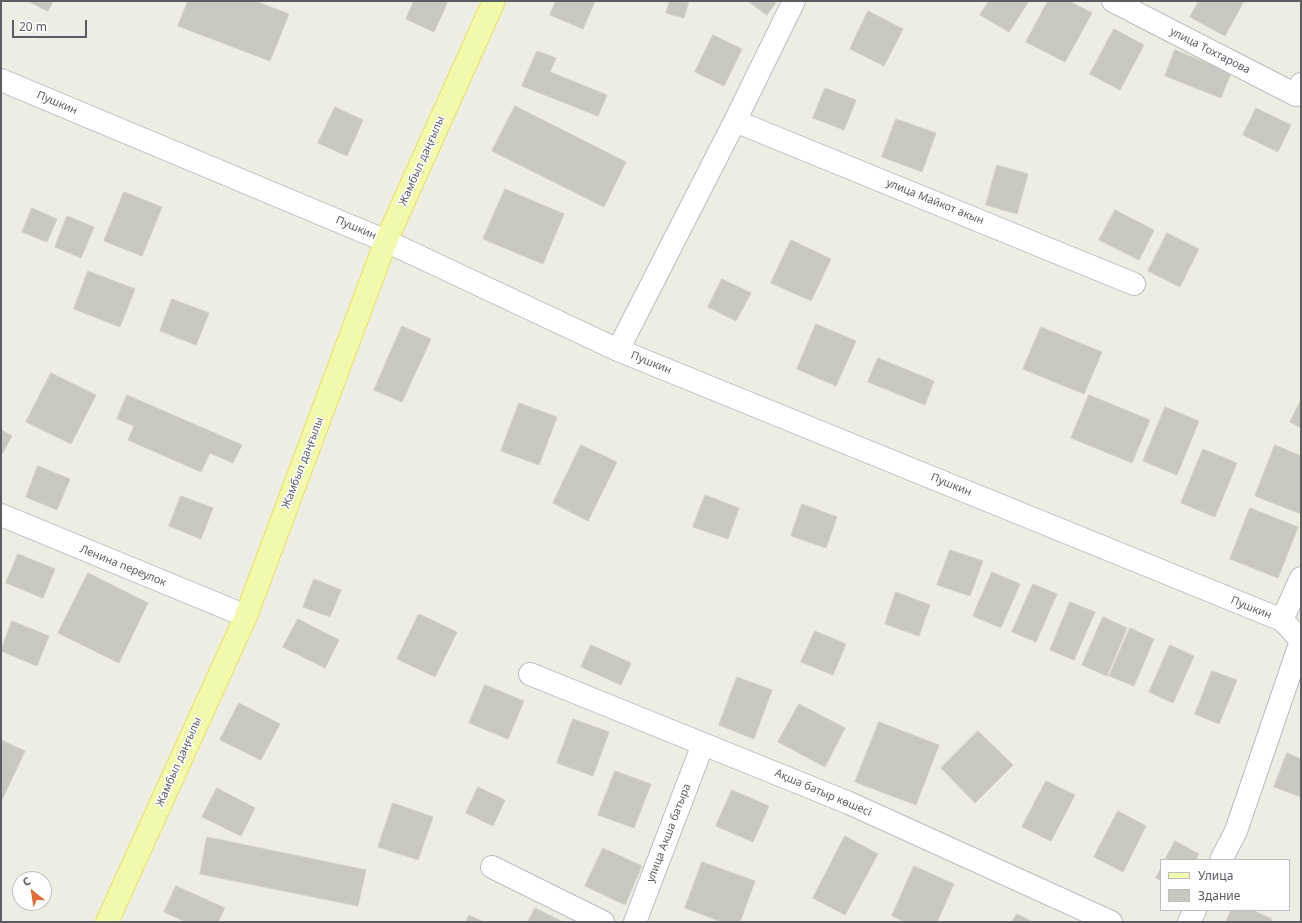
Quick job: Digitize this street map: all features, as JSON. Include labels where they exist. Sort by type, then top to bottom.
[{"type":"main road","name":"Жамбыл даңғылы","points":[[107,922],[246,616],[386,241],[494,1]]},
{"type":"street","points":[[618,350],[735,121],[794,1]]},
{"type":"street","name":"улица Тохтарова","points":[[1113,1],[1296,95],[1301,84]]},
{"type":"street","name":"Пушкин","points":[[1,80],[386,241],[618,350],[1282,620],[1301,640]]},
{"type":"street","name":"улица Майкот акын","points":[[735,121],[1134,284]]},
{"type":"street","name":"Ленина переулок","points":[[1,515],[246,616]]},
{"type":"street","points":[[1282,620],[1301,578]]},
{"type":"street","points":[[1222,859],[1236,831],[1301,640]]},
{"type":"street","name":"Ақша батыр көшесі","points":[[530,674],[849,803],[1111,922]]},
{"type":"street","name":"улица Акша батыра","points":[[635,922],[703,744]]},
{"type":"street","points":[[492,867],[603,922]]},
{"type":"street","points":[[1189,922],[1194,911]]},
{"type":"building","points":[[28,1],[53,1],[48,11]]},
{"type":"building","points":[[188,1],[255,1],[289,14],[270,61],[178,26]]},
{"type":"building","points":[[414,1],[448,1],[434,32],[406,19]]},
{"type":"building","points":[[556,1],[595,1],[583,29],[550,15]]},
{"type":"building","points":[[670,1],[689,1],[684,18],[666,13]]},
{"type":"building","points":[[748,1],[777,1],[767,15]]},
{"type":"building","points":[[989,1],[1029,1],[1009,32],[980,15]]},
{"type":"building","points":[[1048,1],[1069,1],[1092,13],[1065,62],[1026,42]]},
{"type":"building","points":[[1199,1],[1244,1],[1225,36],[1190,17]]},
{"type":"building","points":[[868,11],[903,29],[884,66],[850,49]]},
{"type":"building","points":[[1114,29],[1144,45],[1120,90],[1090,74]]},
{"type":"building","points":[[713,35],[742,49],[724,86],[695,72]]},
{"type":"building","points":[[1175,50],[1231,73],[1221,98],[1165,76]]},
{"type":"building","points":[[537,51],[556,58],[550,72],[607,95],[598,116],[522,86]]},
{"type":"building","points":[[825,88],[856,100],[844,130],[813,118]]},
{"type":"building","points":[[515,106],[626,162],[604,207],[492,151]]},
{"type":"building","points":[[335,107],[363,120],[347,156],[318,143]]},
{"type":"building","points":[[1256,108],[1291,125],[1278,152],[1243,135]]},
{"type":"building","points":[[896,119],[936,133],[922,172],[882,157]]},
{"type":"building","points":[[997,165],[1028,174],[1017,214],[986,205]]},
{"type":"building","points":[[505,189],[564,214],[543,264],[483,239]]},
{"type":"building","points":[[124,192],[162,207],[142,256],[104,241]]},
{"type":"building","points":[[32,208],[57,219],[47,242],[22,232]]},
{"type":"building","points":[[1115,210],[1154,230],[1139,260],[1099,240]]},
{"type":"building","points":[[67,216],[94,227],[81,258],[55,247]]},
{"type":"building","points":[[1167,233],[1199,249],[1180,287],[1148,271]]},
{"type":"building","points":[[791,240],[831,259],[811,301],[771,283]]},
{"type":"building","points":[[88,271],[135,289],[120,327],[74,309]]},
{"type":"building","points":[[722,279],[751,293],[736,321],[708,307]]},
{"type":"building","points":[[172,299],[209,313],[196,345],[160,331]]},
{"type":"building","points":[[816,324],[856,341],[836,386],[797,369]]},
{"type":"building","points":[[402,326],[431,339],[402,402],[374,390]]},
{"type":"building","points":[[1041,327],[1102,352],[1084,394],[1023,369]]},
{"type":"building","points":[[878,358],[934,381],[925,405],[868,382]]},
{"type":"building","points":[[51,373],[96,395],[71,444],[26,422]]},
{"type":"building","points":[[127,395],[242,445],[233,463],[210,453],[201,472],[128,440],[134,426],[117,419]]},
{"type":"building","points":[[1089,395],[1150,420],[1132,463],[1071,438]]},
{"type":"building","points":[[1301,400],[1301,428],[1290,422]]},
{"type":"building","points":[[519,403],[557,417],[539,465],[501,451]]},
{"type":"building","points":[[1165,407],[1199,421],[1177,475],[1143,461]]},
{"type":"building","points":[[1,430],[12,436],[1,456]]},
{"type":"building","points":[[581,445],[617,462],[588,521],[553,503]]},
{"type":"building","points":[[1275,445],[1301,456],[1301,514],[1255,496]]},
{"type":"building","points":[[1203,449],[1237,463],[1215,517],[1181,503]]},
{"type":"building","points":[[38,466],[70,479],[57,510],[26,497]]},
{"type":"building","points":[[705,495],[739,508],[728,539],[693,527]]},
{"type":"building","points":[[181,496],[213,508],[201,539],[169,526]]},
{"type":"building","points":[[802,504],[837,517],[826,548],[791,536]]},
{"type":"building","points":[[1250,508],[1298,527],[1278,578],[1230,559]]},
{"type":"building","points":[[950,550],[983,561],[970,596],[937,585]]},
{"type":"building","points":[[18,554],[55,569],[43,598],[6,583]]},
{"type":"building","points":[[992,572],[1020,584],[1001,628],[973,616]]},
{"type":"building","points":[[88,573],[148,603],[119,663],[58,633]]},
{"type":"building","points":[[314,579],[341,590],[330,617],[303,607]]},
{"type":"building","points":[[1033,584],[1057,594],[1036,642],[1012,632]]},
{"type":"building","points":[[896,592],[930,605],[919,636],[885,624]]},
{"type":"building","points":[[1070,602],[1095,612],[1074,660],[1050,650]]},
{"type":"building","points":[[419,614],[457,632],[435,677],[397,659]]},
{"type":"building","points":[[1103,617],[1127,628],[1107,676],[1082,665]]},
{"type":"building","points":[[298,619],[339,640],[325,668],[283,647]]},
{"type":"building","points":[[12,621],[49,636],[37,666],[1,651]]},
{"type":"building","points":[[1130,628],[1154,639],[1134,686],[1109,676]]},
{"type":"building","points":[[815,631],[846,644],[833,675],[801,662]]},
{"type":"building","points":[[591,645],[631,663],[621,685],[581,667]]},
{"type":"building","points":[[1170,645],[1194,656],[1173,703],[1149,692]]},
{"type":"building","points":[[1212,671],[1237,680],[1219,724],[1195,714]]},
{"type":"building","points":[[737,677],[772,690],[754,739],[719,725]]},
{"type":"building","points":[[485,685],[524,701],[508,739],[469,723]]},
{"type":"building","points":[[239,703],[280,724],[261,760],[220,740]]},
{"type":"building","points":[[799,704],[845,728],[825,767],[778,742]]},
{"type":"building","points":[[573,719],[609,732],[593,776],[557,763]]},
{"type":"building","points":[[879,722],[939,745],[916,805],[855,782]]},
{"type":"building","points":[[978,731],[1013,765],[975,803],[941,768]]},
{"type":"building","points":[[1,740],[25,751],[1,802]]},
{"type":"building","points":[[1287,753],[1301,759],[1301,797],[1274,787]]},
{"type":"building","points":[[615,771],[651,784],[634,828],[598,815]]},
{"type":"building","points":[[1046,781],[1075,795],[1051,841],[1022,827]]},
{"type":"building","points":[[478,787],[505,800],[493,826],[466,813]]},
{"type":"building","points":[[217,788],[255,808],[241,836],[202,817]]},
{"type":"building","points":[[732,790],[769,806],[753,842],[716,826]]},
{"type":"building","points":[[393,803],[433,817],[418,860],[378,847]]},
{"type":"building","points":[[1118,811],[1146,826],[1123,872],[1094,857]]},
{"type":"building","points":[[845,836],[878,854],[845,915],[813,898]]},
{"type":"building","points":[[207,837],[366,870],[358,906],[200,874]]},
{"type":"building","points":[[1175,841],[1199,854],[1196,859],[1166,859]]},
{"type":"building","points":[[603,848],[642,866],[625,905],[585,886]]},
{"type":"building","points":[[702,862],[755,881],[740,922],[722,922],[685,908]]},
{"type":"building","points":[[914,866],[954,884],[937,922],[906,922],[892,916]]},
{"type":"building","points":[[1160,870],[1160,880],[1156,878]]},
{"type":"building","points":[[176,886],[225,908],[218,922],[186,922],[164,912]]},
{"type":"building","points":[[535,908],[563,922],[528,922]]},
{"type":"building","points":[[1231,911],[1254,911],[1272,919],[1271,922],[1226,922]]},
{"type":"building","points":[[1017,914],[1033,922],[1012,922]]},
{"type":"building","points":[[469,915],[484,922],[466,922]]}]
